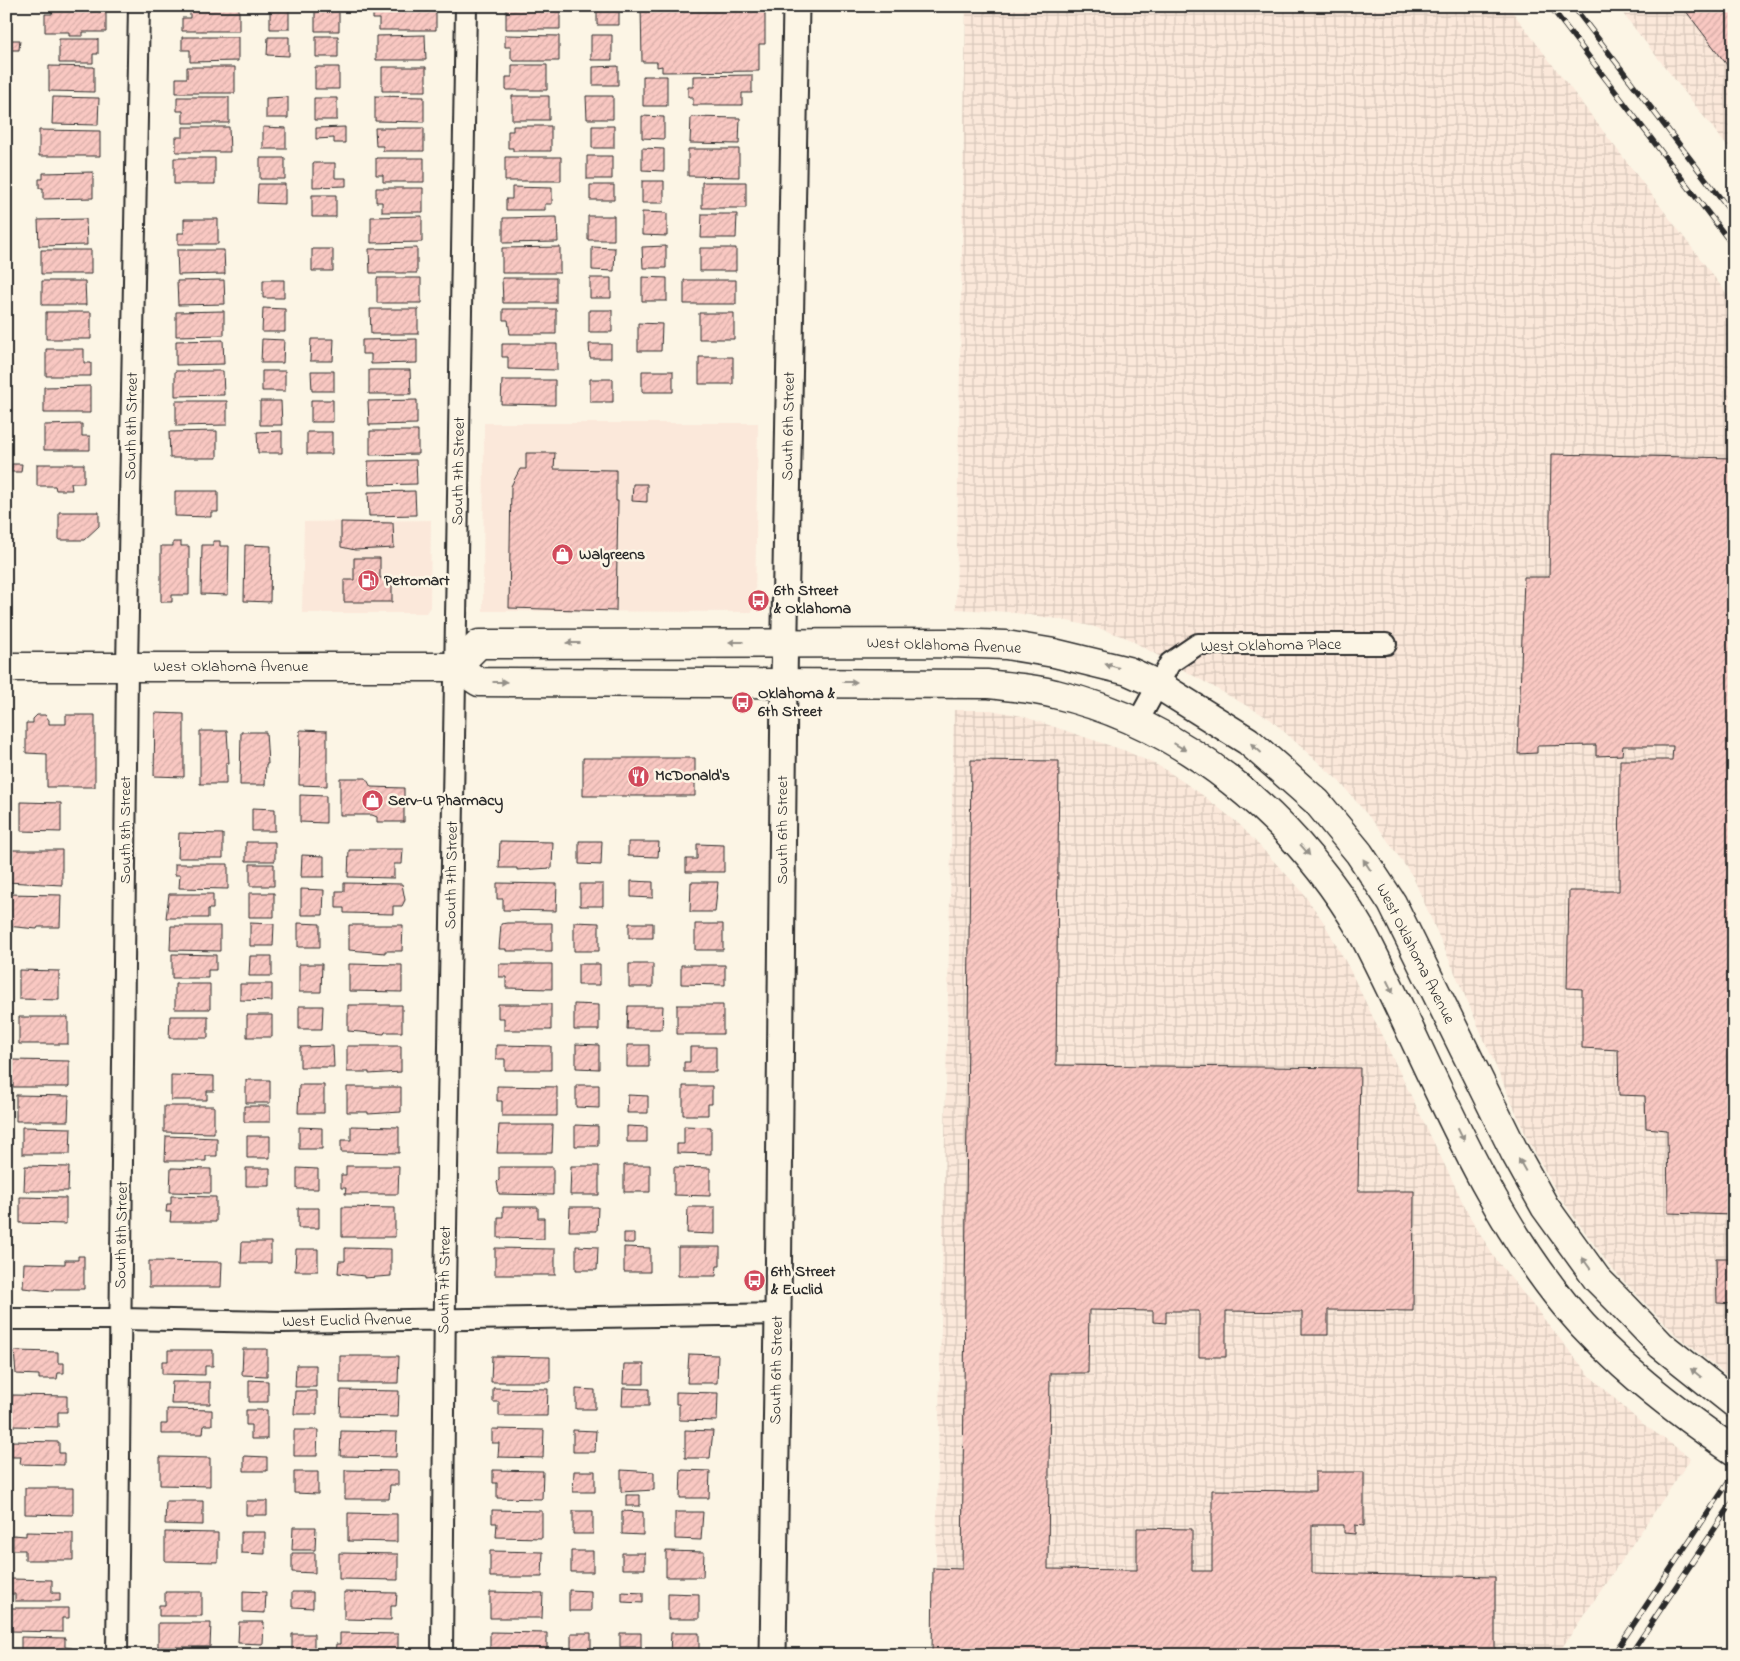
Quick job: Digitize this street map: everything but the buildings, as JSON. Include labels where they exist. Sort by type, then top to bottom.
[{"type":"main road","name":"West Oklahoma Avenue","points":[[6,667],[456,667],[479,644],[785,642],[1006,645],[1091,661],[1128,671],[1157,684],[1248,741],[1317,802],[1359,853],[1392,903],[1515,1153],[1545,1207],[1597,1279],[1661,1345],[1734,1403]]},
{"type":"main road","points":[[456,667],[479,682],[988,684],[1055,694],[1101,708],[1137,723],[1177,746],[1238,786],[1268,811],[1315,861],[1341,896],[1361,930],[1487,1189],[1538,1270],[1566,1306],[1624,1366],[1661,1399],[1734,1451]]},
{"type":"street","name":"South 8th Street","points":[[116,1655],[127,667],[139,6]]},
{"type":"street","name":"South 7th Street","points":[[442,1655],[444,1320],[466,6]]},
{"type":"street","name":"South 6th Street","points":[[773,1655],[784,682],[796,6]]},
{"type":"street","name":"West Oklahoma Place","points":[[1137,723],[1170,663],[1198,644],[1386,644]]},
{"type":"street","name":"West Euclid Avenue","points":[[6,1320],[121,1319],[282,1322],[778,1314]]},
{"type":"shaded area","points":[[966,6],[1508,6],[1734,303],[1734,1381],[1675,1334],[1611,1268],[1559,1196],[1529,1142],[1413,877],[1381,831],[1339,781],[1270,719],[1127,638],[1095,627],[1058,619],[1009,612],[956,609]]},
{"type":"shaded area","points":[[1617,6],[1734,6],[1734,155]]},
{"type":"shaded area","points":[[484,423],[758,423],[755,603],[752,612],[483,611]]},
{"type":"shaded area","points":[[431,520],[430,607],[426,613],[302,613],[304,522]]},
{"type":"shaded area","points":[[954,710],[991,710],[1022,716],[1126,751],[1163,768],[1201,794],[1238,823],[1300,889],[1323,921],[1348,966],[1469,1215],[1494,1257],[1589,1375],[1639,1421],[1691,1458],[1557,1655],[934,1655]]},
{"type":"railway","points":[[1550,6],[1734,247]]},
{"type":"railway","points":[[1573,6],[1734,216]]},
{"type":"railway","points":[[1613,1655],[1734,1474]]},
{"type":"railway","points":[[1630,1655],[1734,1500]]},
{"type":"place","name":"Walgreens","points":[[563,555]]},
{"type":"place","name":"Petromart","points":[[368,581]]},
{"type":"place","name":"6th Street & Oklahoma","points":[[758,600]]},
{"type":"place","name":"Oklahoma & 6th Street","points":[[742,703]]},
{"type":"place","name":"McDonald's","points":[[639,776]]},
{"type":"place","name":"Serv-U Pharmacy","points":[[372,801]]},
{"type":"place","name":"6th Street & Euclid","points":[[755,1281]]}]
